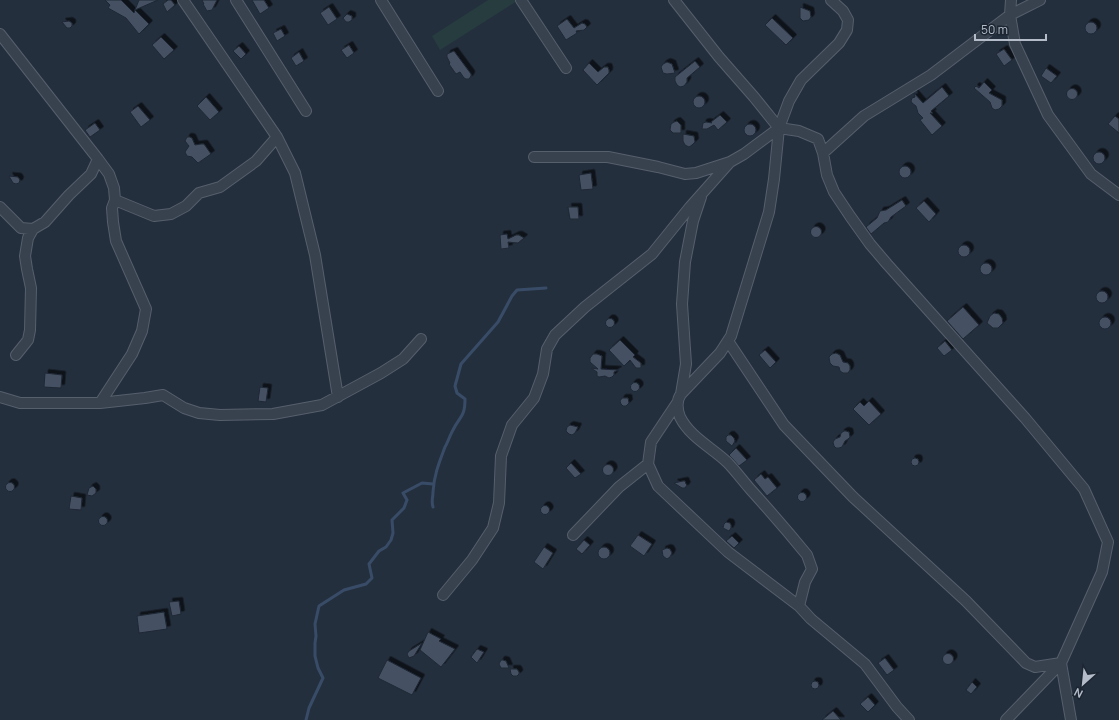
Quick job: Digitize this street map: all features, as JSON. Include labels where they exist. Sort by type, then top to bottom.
[{"type":"street","points":[[183,0],[277,137],[295,173],[315,256],[338,396]]},
{"type":"street","points":[[236,0],[306,111]]},
{"type":"street","points":[[381,0],[438,91]]},
{"type":"street","points":[[521,0],[566,68]]},
{"type":"street","points":[[674,0],[719,57],[779,128],[799,131],[818,139],[823,153],[827,175],[834,192],[870,244],[1025,418],[1084,489],[1108,542],[1102,572],[1061,663],[1006,720]]},
{"type":"street","points":[[831,0],[843,11],[848,20],[847,30],[839,43],[801,80],[788,101],[779,128],[769,212],[734,328],[728,341],[720,352],[679,398],[651,442],[648,464],[658,486],[728,552],[799,606],[811,619],[864,664],[897,707],[909,720]]},
{"type":"street","points":[[1011,0],[1010,15],[1015,44],[1048,115],[1091,174],[1119,195]]},
{"type":"street","points":[[823,153],[864,116],[931,75],[1010,15],[1040,0]]},
{"type":"street","points":[[0,34],[98,159],[109,174],[114,188],[115,200],[112,208],[112,222],[116,242],[146,309],[142,331],[132,354],[100,403]]},
{"type":"street","points":[[534,157],[608,157],[685,174],[696,173],[730,162],[744,154],[779,128]]},
{"type":"street","points":[[115,200],[154,216],[171,214],[186,206],[199,193],[220,187],[256,161],[277,137]]},
{"type":"street","points":[[16,355],[28,340],[30,330],[31,288],[26,256],[28,238],[33,229],[45,222],[69,195],[91,174],[98,159]]},
{"type":"street","points":[[443,595],[472,560],[493,528],[499,503],[501,456],[512,425],[534,398],[543,374],[547,349],[555,335],[585,307],[652,254],[690,207],[730,162]]},
{"type":"street","points":[[702,194],[693,221],[685,262],[682,304],[686,364],[679,398],[681,418],[693,434],[727,462],[807,555],[812,569],[805,582],[799,606]]},
{"type":"street","points":[[0,207],[21,228],[33,229]]},
{"type":"street","points":[[0,397],[20,403],[100,403],[163,395],[184,408],[199,413],[220,415],[273,414],[322,405],[381,373],[403,359],[421,339]]},
{"type":"street","points":[[728,341],[784,425],[853,497],[966,601],[1026,662],[1035,667],[1061,663]]},
{"type":"street","points":[[573,535],[619,487],[648,464]]},
{"type":"street","points":[[1061,663],[1071,720]]},
{"type":"green space","points":[[488,0],[517,1],[440,50],[432,36]]},
{"type":"building","points":[[105,0],[121,0],[134,13],[135,10],[149,24],[139,34],[126,18],[108,8],[110,5]]},
{"type":"building","points":[[139,0],[158,0],[135,10]]},
{"type":"building","points":[[168,0],[171,0],[175,5],[167,12],[163,4]]},
{"type":"building","points":[[202,0],[217,0],[212,10],[207,11]]},
{"type":"building","points":[[252,0],[264,0],[269,8],[260,14]]},
{"type":"building","points":[[329,7],[337,19],[328,25],[320,13]]},
{"type":"building","points":[[800,7],[810,11],[811,17],[809,20],[803,21],[800,18]]},
{"type":"building","points":[[347,14],[352,16],[352,20],[349,22],[346,22],[343,18]]},
{"type":"building","points":[[772,18],[793,38],[786,45],[765,25]]},
{"type":"building","points":[[567,19],[574,28],[582,23],[587,27],[584,30],[576,31],[577,33],[566,40],[557,26]]},
{"type":"building","points":[[69,21],[72,23],[72,26],[67,28],[62,22]]},
{"type":"building","points":[[1091,22],[1095,24],[1097,28],[1095,32],[1091,34],[1087,32],[1085,28],[1087,24]]},
{"type":"building","points":[[281,29],[285,36],[277,41],[273,33]]},
{"type":"building","points":[[161,37],[174,50],[164,59],[152,45]]},
{"type":"building","points":[[349,45],[354,53],[347,58],[341,50]]},
{"type":"building","points":[[239,46],[246,54],[241,59],[233,51]]},
{"type":"building","points":[[1004,49],[1012,60],[1004,66],[996,54]]},
{"type":"building","points":[[454,51],[471,74],[469,79],[464,78],[460,72],[456,74],[449,64],[447,54]]},
{"type":"building","points":[[299,52],[304,61],[296,66],[291,58]]},
{"type":"building","points":[[695,61],[700,67],[687,78],[687,82],[684,86],[680,87],[675,81],[675,77]]},
{"type":"building","points":[[667,62],[672,64],[675,73],[663,73],[661,67]]},
{"type":"building","points":[[589,63],[598,72],[604,67],[608,67],[609,73],[597,85],[583,70]]},
{"type":"building","points":[[1046,68],[1057,76],[1051,83],[1041,76]]},
{"type":"building","points":[[984,82],[992,90],[989,93],[1002,100],[1002,106],[999,109],[995,110],[992,108],[990,102],[974,88],[976,86],[979,88]]},
{"type":"building","points":[[942,87],[949,96],[931,111],[933,113],[930,113],[942,126],[932,135],[920,120],[923,118],[918,113],[916,106],[911,101],[912,98],[915,97],[914,93],[923,103]]},
{"type":"building","points":[[1070,89],[1074,89],[1076,90],[1076,98],[1070,99],[1067,96],[1067,92]]},
{"type":"building","points":[[699,96],[703,98],[705,102],[703,106],[699,108],[695,106],[693,102],[695,98]]},
{"type":"building","points":[[206,97],[219,112],[210,120],[197,106]]},
{"type":"building","points":[[138,106],[150,120],[141,127],[130,112]]},
{"type":"building","points":[[720,115],[727,122],[718,130],[714,125],[707,129],[702,129],[703,123],[712,123],[711,122]]},
{"type":"building","points":[[1115,116],[1119,119],[1119,133],[1108,124]]},
{"type":"building","points":[[677,121],[681,125],[681,133],[673,133],[670,130],[671,124]]},
{"type":"building","points":[[95,123],[100,130],[90,137],[85,130]]},
{"type":"building","points":[[750,124],[754,126],[756,130],[754,134],[750,136],[746,134],[744,130],[746,126]]},
{"type":"building","points":[[683,134],[694,136],[695,142],[689,147],[685,145],[683,141]]},
{"type":"building","points":[[187,137],[192,138],[195,145],[204,144],[211,154],[198,163],[192,157],[187,156],[185,152],[189,146],[185,141]]},
{"type":"building","points":[[1099,152],[1103,154],[1105,158],[1103,162],[1099,164],[1095,162],[1093,158],[1095,154]]},
{"type":"building","points":[[905,166],[909,168],[911,172],[909,176],[905,178],[901,176],[899,172],[901,168]]},
{"type":"building","points":[[591,173],[593,189],[581,190],[579,175]]},
{"type":"building","points":[[9,176],[18,177],[20,180],[19,183],[13,183]]},
{"type":"building","points":[[902,200],[906,206],[891,217],[888,222],[884,223],[871,234],[866,227],[877,218],[880,211],[886,210]]},
{"type":"building","points":[[924,201],[936,214],[929,222],[916,208]]},
{"type":"building","points":[[568,207],[578,207],[579,219],[570,219]]},
{"type":"building","points":[[816,226],[820,228],[822,232],[820,236],[816,238],[812,236],[810,232],[812,228]]},
{"type":"building","points":[[507,234],[508,239],[516,235],[524,238],[518,243],[508,242],[509,248],[501,249],[500,235]]},
{"type":"building","points":[[964,245],[968,247],[970,251],[968,255],[964,257],[960,255],[958,251],[960,247]]},
{"type":"building","points":[[986,263],[990,265],[992,269],[990,273],[986,275],[982,273],[980,269],[982,265]]},
{"type":"building","points":[[1102,291],[1106,293],[1108,297],[1106,301],[1102,303],[1098,301],[1096,297],[1098,293]]},
{"type":"building","points":[[963,307],[979,325],[963,339],[947,321]]},
{"type":"building","points":[[994,313],[999,314],[1002,318],[1003,323],[998,328],[993,328],[987,323],[990,316]]},
{"type":"building","points":[[1105,317],[1109,319],[1111,323],[1109,327],[1105,329],[1101,327],[1099,323],[1101,319]]},
{"type":"building","points":[[608,319],[612,319],[614,323],[612,327],[608,327],[606,325],[606,321]]},
{"type":"building","points":[[620,340],[635,355],[633,357],[641,363],[641,368],[636,368],[630,360],[624,366],[609,350]]},
{"type":"building","points":[[945,341],[952,350],[944,356],[937,348]]},
{"type":"building","points":[[765,350],[776,362],[770,368],[759,355]]},
{"type":"building","points":[[836,353],[840,355],[843,362],[848,363],[850,366],[848,373],[843,373],[840,371],[839,367],[833,366],[830,363],[829,357]]},
{"type":"building","points":[[593,354],[602,356],[601,369],[618,370],[614,372],[612,377],[597,376],[597,372],[591,368],[598,369],[590,362],[590,358]]},
{"type":"building","points":[[45,373],[62,375],[61,388],[44,387]]},
{"type":"building","points":[[633,383],[637,383],[639,387],[637,391],[633,391],[631,389],[631,385]]},
{"type":"building","points":[[260,387],[268,388],[266,402],[258,401]]},
{"type":"building","points":[[622,398],[628,398],[629,403],[626,406],[621,404],[620,401]]},
{"type":"building","points":[[869,401],[881,414],[869,425],[853,409],[860,402],[864,406]]},
{"type":"building","points":[[570,425],[578,427],[572,435],[566,431],[567,427]]},
{"type":"building","points":[[844,431],[849,432],[850,437],[845,441],[842,447],[836,448],[833,442],[835,439],[840,437],[841,433]]},
{"type":"building","points":[[731,435],[734,438],[735,441],[732,446],[726,441],[726,437]]},
{"type":"building","points":[[736,448],[747,460],[739,466],[729,455]]},
{"type":"building","points":[[913,458],[917,458],[919,462],[917,466],[913,466],[911,464],[911,460]]},
{"type":"building","points":[[571,463],[581,474],[575,478],[566,468]]},
{"type":"building","points":[[606,465],[610,465],[612,466],[612,474],[606,475],[603,472],[603,468]]},
{"type":"building","points":[[761,474],[765,479],[768,477],[777,488],[767,496],[754,480]]},
{"type":"building","points":[[685,481],[687,485],[685,488],[682,488],[674,483]]},
{"type":"building","points":[[10,482],[15,487],[10,492],[5,487]]},
{"type":"building","points":[[93,486],[96,489],[96,493],[92,496],[87,495],[89,488]]},
{"type":"building","points":[[802,492],[807,497],[802,502],[797,497]]},
{"type":"building","points":[[71,496],[82,498],[81,510],[69,509]]},
{"type":"building","points":[[545,505],[550,510],[545,515],[540,510]]},
{"type":"building","points":[[103,516],[108,521],[103,526],[98,521]]},
{"type":"building","points":[[726,522],[730,523],[731,525],[729,531],[723,528]]},
{"type":"building","points":[[638,535],[652,544],[644,556],[630,546]]},
{"type":"building","points":[[732,536],[739,543],[734,548],[726,541]]},
{"type":"building","points":[[584,540],[590,545],[582,554],[576,549]]},
{"type":"building","points":[[544,547],[553,553],[543,569],[534,562]]},
{"type":"building","points":[[602,547],[606,547],[610,553],[606,559],[602,559],[598,555],[598,551]]},
{"type":"building","points":[[667,548],[670,549],[672,553],[667,559],[663,556],[662,550]]},
{"type":"building","points":[[179,601],[181,614],[172,616],[169,602]]},
{"type":"building","points":[[164,612],[167,629],[139,633],[137,616]]},
{"type":"building","points":[[428,632],[441,639],[439,641],[455,649],[441,667],[420,650]]},
{"type":"building","points":[[422,643],[414,656],[409,658],[407,654],[409,651]]},
{"type":"building","points":[[477,649],[484,652],[477,663],[471,657]]},
{"type":"building","points":[[946,654],[950,654],[952,655],[952,663],[946,664],[943,661],[943,657]]},
{"type":"building","points":[[885,658],[894,670],[887,675],[878,663]]},
{"type":"building","points":[[387,660],[421,678],[412,695],[378,678]]},
{"type":"building","points":[[501,660],[506,661],[509,668],[501,668],[499,664]]},
{"type":"building","points":[[510,669],[517,669],[519,674],[517,676],[513,676]]},
{"type":"building","points":[[813,681],[817,681],[819,685],[817,689],[813,689],[811,687],[811,683]]},
{"type":"building","points":[[972,682],[977,687],[971,694],[966,690]]},
{"type":"building","points":[[868,697],[875,705],[868,712],[860,704]]},
{"type":"building","points":[[833,711],[841,720],[822,720]]},
{"type":"waterway","points":[[433,507],[432,501],[434,480],[437,469],[445,447],[462,416],[464,409],[465,399],[457,393],[455,386],[461,364],[498,322],[512,296],[517,290],[546,288]]},
{"type":"waterway","points":[[306,720],[309,708],[323,678],[318,668],[315,656],[315,624],[319,606],[344,590],[366,584],[372,578],[369,564],[379,551],[386,547],[391,540],[393,533],[392,520],[404,508],[407,500],[403,493],[422,483],[433,484]]}]
